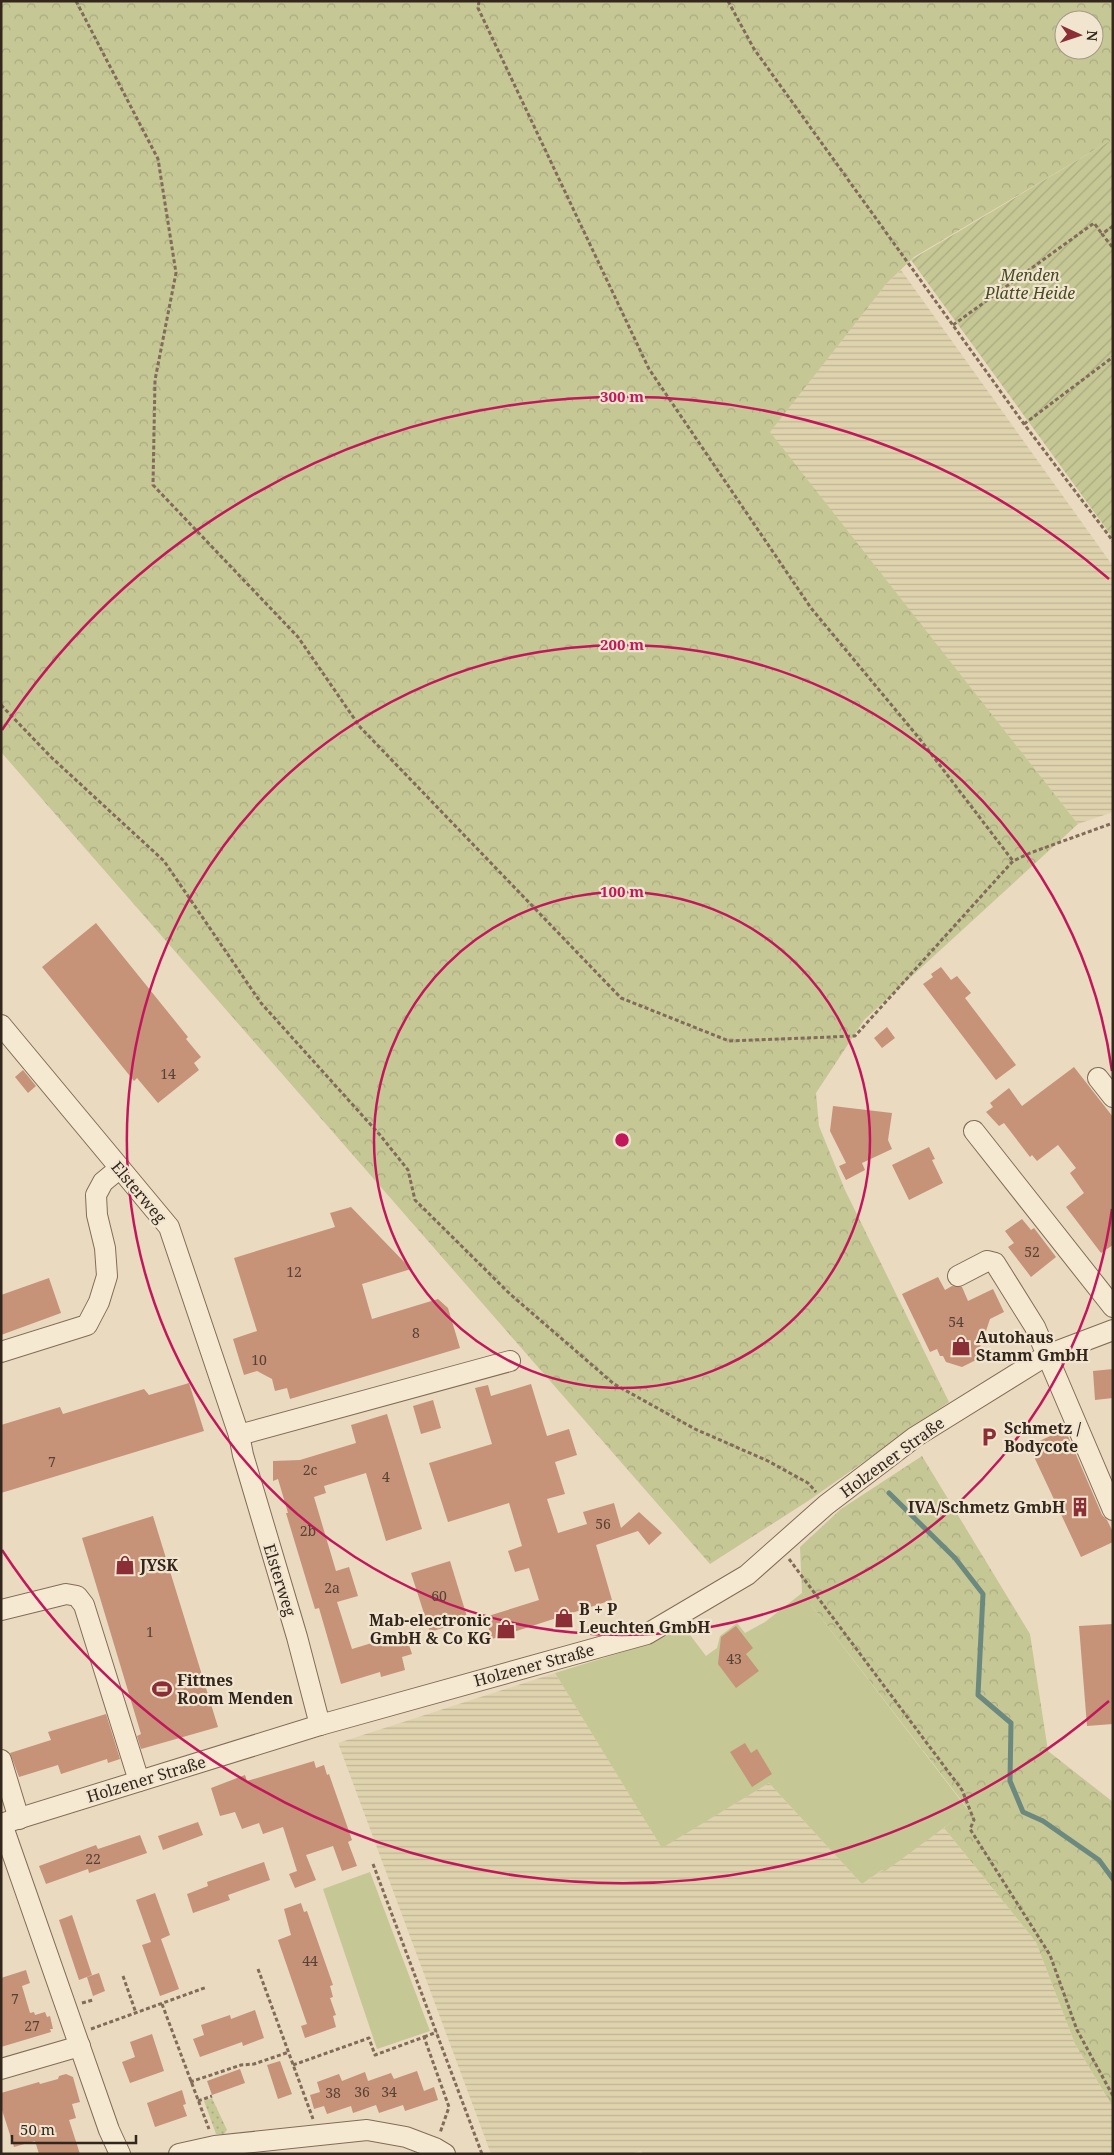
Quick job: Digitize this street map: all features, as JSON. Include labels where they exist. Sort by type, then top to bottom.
[{"type":"street","name":"Elsterweg","points":[[5,1029],[169,1227],[239,1435],[243,1455],[297,1637],[320,1724]]},
{"type":"street","points":[[1098,1078],[1113,1097]]},
{"type":"street","points":[[974,1131],[1113,1307]]},
{"type":"street","points":[[1,1352],[87,1324],[99,1302],[107,1276],[105,1248],[97,1215],[96,1195],[103,1182],[120,1168]]},
{"type":"street","points":[[958,1276],[987,1261],[995,1262],[1035,1327],[1113,1510]]},
{"type":"street","name":"Holzener Straße","points":[[8,1822],[320,1724],[647,1634],[747,1575],[826,1505],[915,1437],[1047,1355],[1113,1330]]},
{"type":"street","points":[[239,1435],[510,1361]]},
{"type":"street","points":[[1,1610],[66,1594],[77,1596],[84,1605],[140,1781]]},
{"type":"street","points":[[1,1760],[8,1822],[78,2040],[120,2154]]},
{"type":"street","points":[[1,2069],[78,2040]]},
{"type":"street","points":[[179,2154],[215,2146],[367,2130],[406,2137],[440,2151]]},
{"type":"path","points":[[76,1],[158,159],[176,273],[156,380],[153,485],[298,637],[360,727],[621,998],[729,1040],[855,1036],[1013,861],[1113,823]]},
{"type":"path","points":[[479,1],[478,8],[649,369],[811,608],[919,738],[1013,861]]},
{"type":"path","points":[[728,1],[754,49],[1024,424],[1113,541]]},
{"type":"path","points":[[953,325],[1094,223],[1113,248]]},
{"type":"path","points":[[1102,234],[1113,226]]},
{"type":"path","points":[[1024,424],[1113,356]]},
{"type":"path","points":[[1,705],[51,757],[164,861],[261,1003],[380,1135],[408,1170],[415,1200],[510,1294],[614,1384],[694,1429],[768,1461],[808,1483],[826,1505]]},
{"type":"path","points":[[780,1546],[962,1790],[974,1820],[970,1829],[1050,1955],[1077,2030],[1113,2096]]},
{"type":"path","points":[[373,1864],[482,2154]]},
{"type":"path","points":[[258,1969],[314,2122],[316,2135]]},
{"type":"path","points":[[123,1976],[136,2013]]},
{"type":"path","points":[[78,2040],[136,2013],[207,1987]]},
{"type":"path","points":[[162,2004],[215,2146]]},
{"type":"path","points":[[293,2065],[369,2038],[375,2055],[436,2032]]},
{"type":"path","points":[[424,2037],[450,2106],[440,2151]]},
{"type":"path","points":[[190,2082],[289,2052]]},
{"type":"path","points":[[198,2101],[212,2096]]},
{"type":"shaded area","points":[[901,270],[1113,566],[1113,812],[1078,824],[769,432],[887,283]]},
{"type":"shaded area","points":[[555,1673],[662,1847],[769,1783],[862,1884],[944,1828],[1036,1942],[1075,2044],[1113,2107],[1113,2154],[643,2154],[641,2151],[629,2154],[491,2154],[338,1743]]},
{"type":"green space","points":[[1,1],[1113,1],[1113,139],[914,257],[887,283],[770,432],[1078,824],[864,1020],[816,1093],[819,1126],[845,1190],[949,1402],[808,1501],[710,1564],[1,752]]},
{"type":"green space","name":"Menden Platte Heide","points":[[1113,139],[1113,538],[911,260]]},
{"type":"green space","points":[[922,1456],[1030,1634],[1048,1751],[1113,1802],[1113,2107],[1075,2044],[1036,1942],[944,1828],[968,1809],[802,1593],[800,1547],[841,1509]]},
{"type":"green space","points":[[802,1593],[968,1810],[884,1872],[882,1870],[862,1884],[769,1783],[662,1848],[555,1673],[652,1643],[684,1627],[706,1656],[717,1648],[720,1636],[737,1623],[745,1633],[765,1622]]},
{"type":"green space","points":[[370,1872],[430,2031],[377,2049],[323,1889]]},
{"type":"green space","points":[[212,2098],[227,2130],[224,2134],[216,2134],[204,2101]]},
{"type":"building","points":[[96,923],[188,1037],[186,1039],[201,1057],[194,1063],[199,1070],[158,1103],[137,1078],[134,1081],[42,967]]},
{"type":"building","points":[[941,967],[951,980],[957,976],[971,993],[965,998],[1016,1065],[996,1080],[923,984],[933,977],[931,974]]},
{"type":"building","points":[[887,1027],[895,1038],[882,1048],[874,1038]]},
{"type":"building","points":[[1074,1067],[1113,1117],[1113,1245],[1101,1253],[1066,1207],[1084,1193],[1070,1173],[1076,1168],[1058,1145],[1037,1161],[1032,1155],[1030,1157],[1004,1123],[999,1126],[986,1112],[993,1107],[990,1103],[1009,1088],[1022,1106]]},
{"type":"building","points":[[23,1070],[36,1086],[28,1093],[15,1077]]},
{"type":"building","points":[[833,1106],[892,1113],[888,1140],[892,1149],[862,1163],[865,1170],[846,1180],[839,1166],[846,1163],[830,1131]]},
{"type":"building","points":[[929,1147],[935,1159],[932,1160],[943,1183],[909,1200],[892,1165]]},
{"type":"building","points":[[351,1207],[411,1269],[362,1284],[372,1319],[438,1299],[448,1308],[460,1348],[290,1399],[287,1388],[275,1391],[272,1379],[257,1371],[244,1375],[233,1339],[257,1331],[234,1258],[335,1227],[330,1213]]},
{"type":"building","points":[[1022,1219],[1031,1230],[1034,1228],[1056,1257],[1031,1277],[1008,1247],[1014,1243],[1005,1231]]},
{"type":"building","points":[[938,1277],[945,1290],[952,1286],[962,1287],[968,1301],[993,1289],[1004,1312],[990,1319],[986,1331],[977,1335],[981,1344],[976,1360],[962,1367],[946,1362],[943,1356],[940,1356],[937,1349],[930,1352],[902,1294]]},
{"type":"building","points":[[49,1278],[61,1313],[1,1335],[1,1295]]},
{"type":"building","points":[[1113,1369],[1113,1398],[1095,1400],[1093,1371]]},
{"type":"building","points":[[189,1383],[204,1431],[1,1493],[1,1425],[60,1407],[63,1414],[144,1389],[149,1395]]},
{"type":"building","points":[[531,1384],[547,1436],[569,1429],[577,1455],[555,1462],[565,1494],[547,1499],[558,1533],[587,1524],[583,1512],[614,1503],[621,1528],[639,1512],[662,1533],[649,1545],[638,1531],[596,1545],[612,1600],[492,1639],[485,1617],[539,1600],[529,1568],[515,1572],[508,1551],[522,1546],[509,1503],[448,1522],[429,1463],[492,1444],[475,1388],[488,1385],[491,1396]]},
{"type":"building","points":[[433,1400],[441,1428],[421,1434],[413,1406]]},
{"type":"building","points":[[387,1414],[422,1529],[386,1541],[366,1473],[324,1486],[326,1493],[314,1497],[336,1571],[349,1567],[358,1596],[337,1602],[352,1649],[395,1636],[397,1642],[407,1639],[412,1654],[402,1657],[405,1670],[381,1677],[380,1672],[341,1684],[319,1608],[315,1609],[286,1513],[288,1513],[278,1479],[273,1481],[273,1461],[300,1460],[356,1443],[351,1425]]},
{"type":"building","name":"IVA/Schmetz GmbH","points":[[1065,1429],[1102,1515],[1113,1532],[1113,1542],[1081,1557],[1029,1446]]},
{"type":"building","points":[[153,1516],[218,1727],[141,1749],[137,1736],[141,1734],[82,1538]]},
{"type":"building","points":[[450,1561],[468,1620],[430,1632],[411,1573]]},
{"type":"building","points":[[1113,1624],[1113,1724],[1087,1726],[1079,1626]]},
{"type":"building","points":[[736,1626],[753,1648],[746,1654],[759,1671],[736,1688],[718,1664],[721,1637]]},
{"type":"building","points":[[106,1714],[120,1759],[108,1763],[107,1759],[61,1774],[58,1765],[19,1777],[10,1753],[51,1740],[48,1732]]},
{"type":"building","points":[[745,1743],[751,1753],[757,1749],[772,1774],[752,1787],[730,1752]]},
{"type":"building","points":[[314,1761],[316,1768],[324,1765],[327,1775],[329,1774],[352,1840],[348,1842],[357,1866],[342,1871],[333,1846],[306,1855],[316,1880],[295,1888],[289,1874],[297,1871],[283,1827],[263,1834],[259,1823],[242,1829],[235,1812],[220,1816],[211,1788],[245,1775],[247,1781]]},
{"type":"building","points":[[198,1822],[203,1835],[163,1850],[158,1836]]},
{"type":"building","points":[[140,1835],[147,1853],[89,1873],[88,1869],[46,1884],[39,1866],[96,1845],[98,1849]]},
{"type":"building","points":[[264,1862],[270,1880],[228,1895],[230,1900],[193,1913],[187,1894],[208,1886],[207,1882]]},
{"type":"building","points":[[155,1893],[170,1935],[161,1939],[179,1989],[160,1996],[142,1945],[151,1942],[136,1900]]},
{"type":"building","points":[[301,1903],[304,1912],[307,1911],[333,1985],[330,1986],[333,1997],[330,1998],[336,2015],[333,2016],[336,2027],[305,2038],[301,2026],[307,2024],[278,1940],[291,1935],[284,1909]]},
{"type":"building","points":[[72,1915],[92,1975],[79,1980],[59,1920]]},
{"type":"building","points":[[26,1970],[30,1983],[22,1986],[30,2013],[34,2012],[35,2015],[45,2012],[47,2017],[50,2016],[53,2029],[50,2029],[51,2032],[1,2047],[1,1978]]},
{"type":"building","points":[[99,1973],[105,1991],[93,1996],[87,1977]]},
{"type":"building","points":[[255,2010],[264,2038],[243,2046],[242,2042],[200,2057],[193,2039],[204,2035],[201,2025],[230,2015],[231,2019]]},
{"type":"building","points":[[152,2034],[164,2071],[130,2083],[122,2062],[135,2057],[130,2042]]},
{"type":"building","points":[[280,2061],[292,2094],[278,2099],[267,2065]]},
{"type":"building","points":[[240,2069],[245,2083],[212,2095],[207,2081]]},
{"type":"building","points":[[417,2071],[424,2091],[434,2087],[438,2100],[405,2111],[403,2105],[379,2113],[376,2105],[353,2113],[351,2106],[327,2114],[324,2106],[314,2109],[310,2095],[320,2092],[317,2082],[339,2074],[342,2081],[365,2072],[368,2081],[391,2073],[394,2079]]},
{"type":"building","points":[[66,2074],[73,2077],[80,2102],[72,2104],[76,2118],[69,2120],[80,2154],[39,2154],[35,2141],[14,2147],[1,2107],[1,2093],[39,2082],[40,2084],[58,2079],[59,2076]]},
{"type":"building","points":[[182,2090],[186,2104],[183,2105],[187,2116],[155,2127],[147,2103]]},
{"type":"waterway","points":[[889,1493],[955,1558],[983,1594],[978,1695],[1011,1723],[1010,1781],[1023,1812],[1043,1821],[1099,1860],[1113,1879]]},
{"type":"place","name":"Autohaus Stamm GmbH","points":[[961,1346]]},
{"type":"place","name":"Schmetz / Bodycote","points":[[989,1437]]},
{"type":"place","name":"IVA/Schmetz GmbH","points":[[1080,1507]]},
{"type":"place","name":"JYSK","points":[[125,1565]]},
{"type":"place","name":"B + P Leuchten GmbH","points":[[564,1618]]},
{"type":"place","name":"Mab-electronic GmbH & Co KG","points":[[506,1629]]},
{"type":"place","name":"Fittnes Room Menden","points":[[162,1689]]}]
